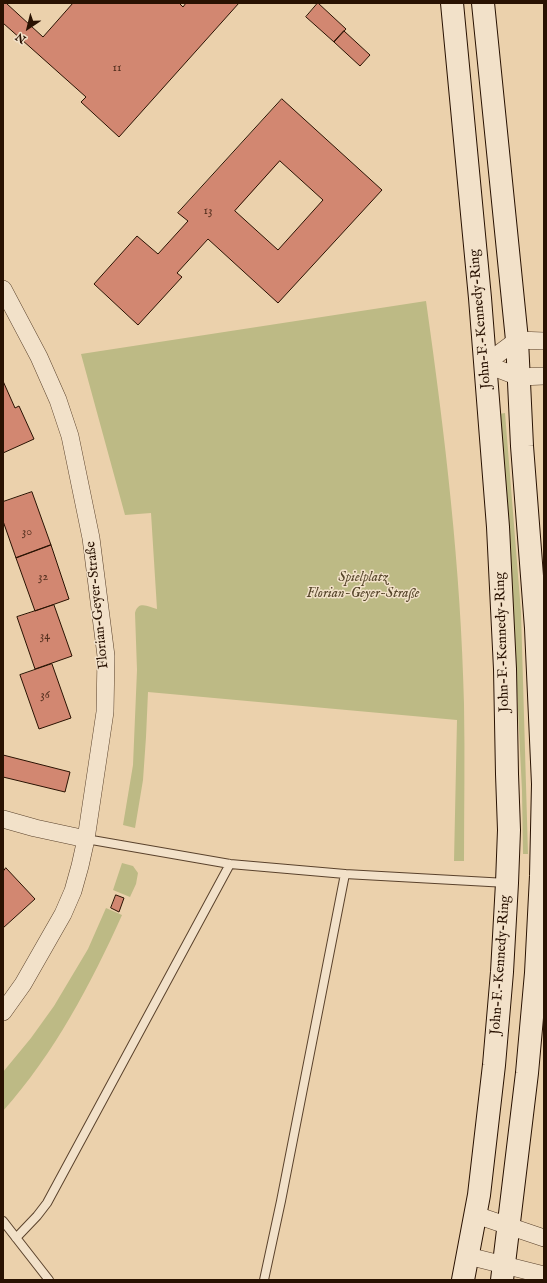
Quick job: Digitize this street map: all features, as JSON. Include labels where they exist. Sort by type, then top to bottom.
[{"type":"main road","name":"John-F.-Kennedy-Ring","points":[[452,3],[485,364],[498,527],[505,669],[509,830],[508,883],[494,1065],[476,1216],[463,1280]]},
{"type":"main road","points":[[483,3],[517,340],[522,446],[536,628],[543,784],[541,876],[536,973],[527,1073],[503,1272]]},
{"type":"street","name":"Florian-Geyer-Straße","points":[[3,289],[39,357],[58,400],[70,436],[91,538],[106,656],[105,712],[86,839],[73,891],[62,914],[22,984],[3,1012]]},
{"type":"street","points":[[485,364],[517,340],[544,341]]},
{"type":"street","points":[[485,364],[519,378],[544,376]]},
{"type":"street","points":[[3,819],[35,828],[86,839]]},
{"type":"street","points":[[476,1216],[544,1238]]},
{"type":"street","points":[[468,1256],[503,1272],[544,1275]]},
{"type":"lane","points":[[86,839],[230,864],[346,874],[508,883]]},
{"type":"lane","points":[[16,1238],[33,1221],[47,1203],[230,864]]},
{"type":"lane","points":[[264,1280],[283,1193],[346,874]]},
{"type":"lane","points":[[3,1221],[49,1280]]},
{"type":"green space","name":"Spielplatz Florian-Geyer-Straße","points":[[426,301],[446,452],[456,552],[464,704],[464,861],[454,861],[457,720],[148,692],[143,780],[135,828],[123,825],[133,765],[137,670],[135,613],[136,609],[141,605],[157,609],[151,513],[125,515],[81,354]]},
{"type":"green space","points":[[505,413],[521,612],[528,854],[523,854],[522,791],[509,527],[499,414]]},
{"type":"green space","points":[[122,863],[133,866],[138,873],[136,884],[130,897],[113,890]]},
{"type":"green space","points":[[106,908],[122,915],[98,967],[55,1042],[39,1066],[3,1111],[3,1072],[31,1038],[54,1006],[88,949]]},
{"type":"building","points":[[3,3],[6,3],[43,37],[73,3],[179,3],[183,7],[186,3],[239,3],[119,137],[81,102],[86,97],[3,23]]},
{"type":"building","points":[[318,3],[346,29],[334,42],[306,17]]},
{"type":"building","points":[[344,31],[370,55],[360,66],[334,42]]},
{"type":"building","points":[[282,99],[382,190],[278,303],[208,239],[177,273],[182,277],[138,325],[94,284],[137,236],[158,254],[188,221],[178,213]],"holes":[[[280,161],[323,200],[278,250],[235,211]]]},
{"type":"building","points":[[3,381],[15,408],[19,406],[34,439],[3,453]]},
{"type":"building","points":[[32,492],[51,545],[16,558],[3,521],[3,502]]},
{"type":"building","points":[[51,545],[69,599],[35,611],[16,558]]},
{"type":"building","points":[[54,605],[72,656],[35,669],[17,617]]},
{"type":"building","points":[[52,664],[71,718],[39,729],[20,675]]},
{"type":"building","points":[[3,755],[70,772],[65,792],[3,777]]},
{"type":"building","points":[[6,868],[35,899],[3,928],[3,872]]},
{"type":"building","points":[[116,895],[124,898],[119,912],[111,908]]}]
